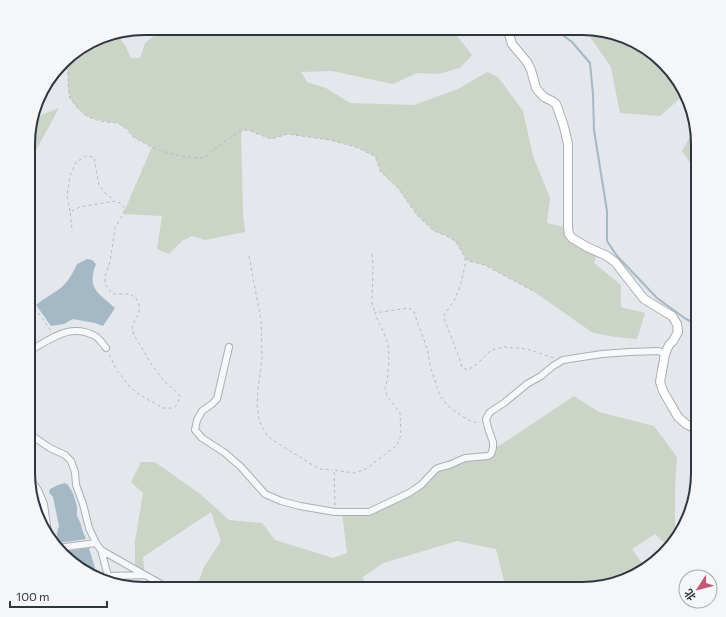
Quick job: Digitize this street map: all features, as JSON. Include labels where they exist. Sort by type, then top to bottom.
[{"type":"street","points":[[509,35],[512,44],[527,62],[536,88],[544,97],[556,104],[564,128],[568,144],[569,234],[572,238],[607,256],[615,262],[644,299],[672,316],[678,324],[678,332],[665,354],[660,382],[663,391],[678,417],[691,426]]},
{"type":"street","points":[[35,347],[59,334],[71,331],[84,332],[96,337],[106,348]]},
{"type":"street","points":[[229,347],[218,398],[202,411],[197,420],[195,430],[202,438],[225,453],[241,466],[265,494],[281,501],[300,506],[335,512],[369,512],[409,493],[421,485],[436,469],[465,458],[488,456],[491,454],[493,442],[486,419],[490,412],[504,403],[527,384],[563,360],[602,354],[630,352],[659,351],[665,354]]},
{"type":"street","points":[[35,438],[50,448],[65,455],[71,461],[75,472],[76,485],[83,504],[89,528],[101,550],[106,575]]},
{"type":"street","points":[[36,487],[44,504],[46,520]]},
{"type":"street","points":[[64,547],[96,543]]},
{"type":"street","points":[[101,550],[157,582]]},
{"type":"street","points":[[117,578],[145,576]]},
{"type":"path","points":[[67,68],[70,98],[86,116],[95,120],[118,123],[128,130],[133,137],[165,152],[205,158],[232,136],[241,131],[248,130],[271,139],[288,134],[330,140],[356,147],[370,153],[375,156],[381,172],[398,188],[417,215],[434,232],[449,237],[456,242],[469,261],[485,265],[533,291]]},
{"type":"path","points":[[72,228],[67,196],[70,176],[76,162],[86,156],[94,157],[99,186],[106,194],[122,204],[124,210],[115,228],[110,262],[105,276],[105,284],[113,294],[130,294],[136,298],[139,305],[139,312],[132,327],[134,335],[153,367],[166,383],[178,393],[180,397],[176,406],[173,408],[163,408],[140,395],[129,386],[116,369],[106,348]]},
{"type":"path","points":[[70,212],[80,207],[115,201]]},
{"type":"path","points":[[249,256],[261,320],[262,359],[257,405],[259,421],[268,437],[319,469],[354,473],[366,469],[397,445],[401,435],[400,413],[387,396],[386,388],[389,360],[388,344],[372,303],[372,254]]},
{"type":"path","points":[[465,257],[466,266],[460,287],[454,301],[444,315],[462,368],[467,370],[473,367],[491,350],[504,347],[527,349],[563,360]]},
{"type":"path","points":[[375,313],[408,308],[414,311],[428,352],[430,366],[440,396],[448,406],[472,422],[480,422],[486,419]]},
{"type":"path","points":[[35,310],[55,336]]},
{"type":"path","points":[[334,470],[335,512]]},
{"type":"shaded area","points":[[155,35],[456,35],[472,55],[460,68],[438,74],[417,73],[393,84],[332,71],[301,72],[307,82],[326,88],[350,103],[414,105],[458,89],[487,72],[498,77],[523,111],[533,156],[550,198],[547,223],[568,228],[569,234],[598,252],[594,263],[621,285],[621,307],[645,313],[637,339],[593,333],[533,291],[485,265],[469,261],[456,242],[449,237],[434,231],[417,215],[398,188],[381,172],[375,156],[356,147],[330,140],[288,134],[271,139],[248,130],[241,131],[243,213],[245,232],[205,240],[192,236],[182,241],[169,254],[157,249],[162,216],[123,214],[152,147],[133,137],[128,130],[118,123],[86,116],[77,108],[70,98],[67,68],[84,53],[103,43],[119,38],[125,45],[131,58],[140,58],[145,43]]},
{"type":"shaded area","points":[[589,35],[617,41],[642,53],[664,72],[681,98],[660,116],[620,113],[611,67]]},
{"type":"shaded area","points":[[59,108],[35,152],[36,130],[39,116]]},
{"type":"shaded area","points":[[691,135],[691,164],[682,151]]},
{"type":"shaded area","points":[[574,396],[599,412],[654,426],[677,457],[675,530],[665,543],[655,534],[632,549],[642,564],[623,574],[589,582],[504,582],[496,549],[457,541],[383,563],[363,577],[364,582],[199,582],[204,567],[221,541],[211,512],[143,557],[145,575],[135,570],[135,541],[143,493],[131,482],[141,462],[155,462],[200,494],[229,520],[262,523],[275,540],[333,558],[347,553],[342,512],[369,512],[409,493],[432,474],[449,465],[488,456],[493,448],[502,444]]},
{"type":"water","points":[[87,259],[92,260],[96,264],[92,279],[93,285],[99,294],[115,308],[103,326],[73,319],[64,324],[51,326],[36,305],[61,288],[74,271],[77,264]]},
{"type":"water","points":[[65,483],[73,493],[77,507],[77,516],[86,539],[60,543],[57,538],[59,526],[53,497],[49,493],[50,489]]},
{"type":"water","points":[[89,548],[95,570],[84,564],[68,551]]},
{"type":"waterway","points":[[562,35],[572,42],[590,63],[594,130],[607,211],[607,241],[617,256],[657,298],[691,322]]}]
